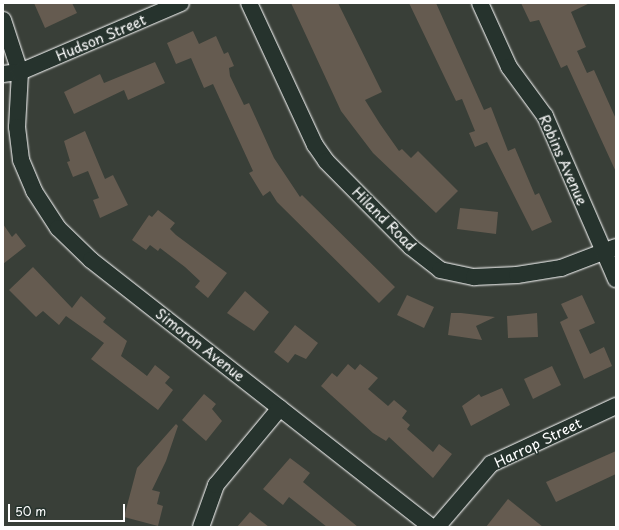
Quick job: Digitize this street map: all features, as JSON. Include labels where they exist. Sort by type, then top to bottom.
[{"type":"street","name":"Hudson Street","points":[[3,74],[20,72],[181,3]]},
{"type":"street","name":"Hiland Road","points":[[249,3],[315,145],[326,161],[430,263],[440,270],[474,277],[517,275],[561,268],[610,250]]},
{"type":"street","name":"Robins Avenue","points":[[480,3],[509,67],[546,116],[610,250],[616,279]]},
{"type":"street","points":[[3,20],[20,72]]},
{"type":"street","name":"Simoron Avenue","points":[[20,72],[17,127],[21,160],[34,191],[58,228],[91,260],[432,527]]},
{"type":"street","name":"Harrop Street","points":[[437,527],[491,464],[616,406]]},
{"type":"street","points":[[201,527],[216,485],[280,408]]},
{"type":"building","points":[[34,3],[72,3],[77,13],[45,28]]},
{"type":"building","points":[[291,3],[338,3],[382,92],[365,100],[380,124],[399,151],[402,149],[411,158],[418,151],[458,191],[436,213],[373,153],[341,111]]},
{"type":"building","points":[[409,3],[436,3],[484,110],[491,107],[508,151],[515,148],[535,195],[539,193],[552,222],[532,231],[487,142],[475,147],[469,133],[475,131],[462,99],[456,101]]},
{"type":"building","points":[[521,3],[590,3],[571,12],[586,47],[577,51],[587,73],[594,70],[616,119],[616,172],[567,65],[561,68],[539,20],[530,22]]},
{"type":"building","points":[[193,31],[199,44],[216,36],[224,54],[228,52],[234,66],[229,68],[230,76],[244,105],[249,103],[274,158],[300,197],[302,195],[395,287],[379,303],[277,202],[270,191],[263,196],[249,173],[253,171],[213,84],[204,88],[191,58],[176,64],[167,43]]},
{"type":"building","points":[[155,62],[165,83],[128,100],[124,90],[74,114],[64,92],[100,74],[104,83]]},
{"type":"building","points":[[85,131],[105,179],[113,175],[128,205],[100,218],[93,200],[99,198],[88,171],[73,177],[67,162],[70,161],[64,141]]},
{"type":"building","points":[[460,208],[498,212],[496,234],[457,229]]},
{"type":"building","points":[[158,210],[175,223],[170,229],[176,235],[227,273],[208,298],[195,287],[200,281],[185,267],[160,248],[158,251],[150,245],[146,250],[132,240],[149,215],[152,217]]},
{"type":"building","points":[[3,224],[12,237],[16,233],[26,246],[3,264]]},
{"type":"building","points":[[33,267],[72,308],[81,296],[106,318],[103,322],[127,341],[121,356],[147,376],[155,365],[170,377],[165,383],[173,390],[158,410],[91,359],[104,343],[66,316],[59,325],[43,311],[36,317],[9,290]]},
{"type":"building","points":[[245,291],[269,312],[254,331],[227,313]]},
{"type":"building","points":[[407,295],[434,307],[424,328],[397,315]]},
{"type":"building","points":[[582,295],[595,323],[579,330],[590,354],[604,347],[612,366],[584,379],[560,322],[568,318],[561,304]]},
{"type":"building","points":[[451,313],[495,317],[476,326],[482,340],[448,335]]},
{"type":"building","points":[[537,313],[538,337],[508,338],[507,316]]},
{"type":"building","points":[[295,325],[318,343],[306,359],[295,354],[288,363],[274,352]]},
{"type":"building","points":[[348,364],[355,370],[360,364],[378,378],[368,389],[388,406],[394,400],[407,411],[402,418],[410,425],[407,429],[433,452],[439,444],[452,454],[433,478],[389,437],[386,441],[373,433],[321,386],[332,373],[337,377]]},
{"type":"building","points":[[552,366],[561,385],[533,399],[524,379]]},
{"type":"building","points":[[502,388],[510,405],[471,426],[462,406],[479,394],[481,397]]},
{"type":"building","points":[[204,394],[216,404],[212,409],[222,421],[206,441],[182,420]]},
{"type":"building","points":[[176,424],[178,426],[166,461],[152,490],[160,492],[157,504],[163,506],[158,526],[124,517],[137,468]]},
{"type":"building","points":[[616,451],[616,474],[556,502],[546,482]]},
{"type":"building","points":[[290,458],[310,473],[303,482],[358,527],[327,527],[289,497],[283,505],[263,489]]},
{"type":"building","points":[[508,499],[543,527],[486,527]]},
{"type":"building","points":[[250,512],[269,527],[237,527]]}]
